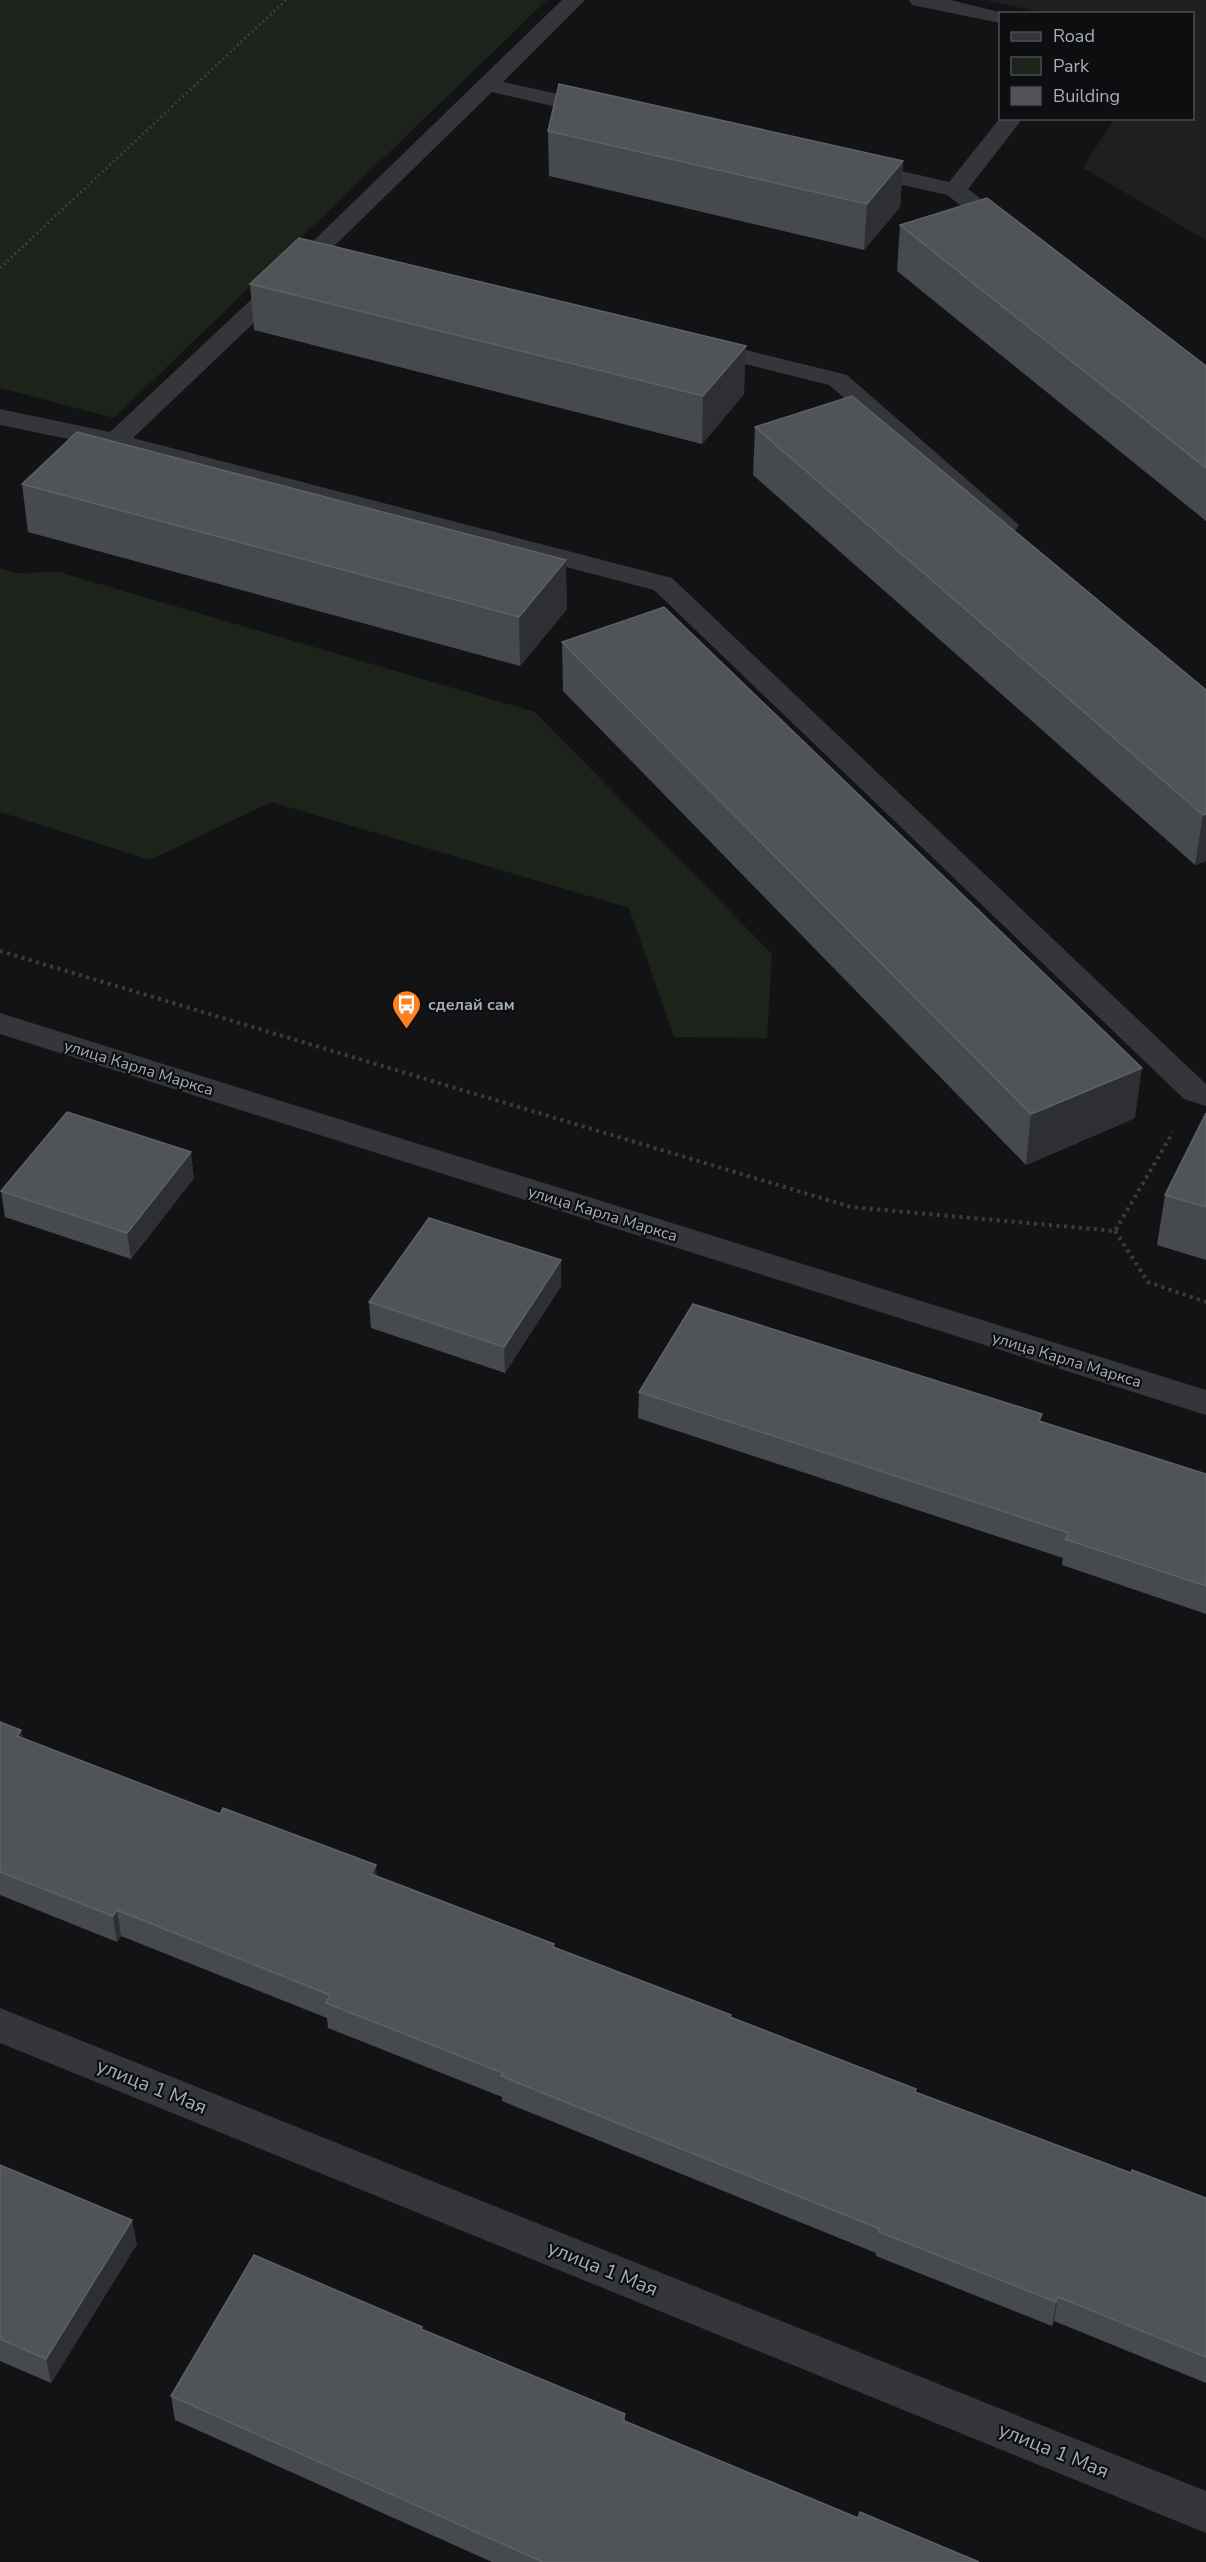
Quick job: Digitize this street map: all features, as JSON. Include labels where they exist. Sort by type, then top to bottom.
[{"type":"street","points":[[116,441],[327,255],[488,84],[574,0]]},
{"type":"street","points":[[920,0],[999,17]]},
{"type":"street","points":[[488,84],[616,114]]},
{"type":"street","points":[[954,190],[1010,120]]},
{"type":"street","points":[[838,164],[954,190],[1029,247]]},
{"type":"street","points":[[675,340],[838,380],[1027,543]]},
{"type":"street","points":[[0,417],[116,441],[663,584],[1201,1094]]},
{"type":"street","name":"улица Карла Маркса","points":[[0,1023],[1206,1403]]},
{"type":"street","name":"улица 1 Мая","points":[[0,2025],[1206,2512]]},
{"type":"path","points":[[0,268],[286,0]]},
{"type":"path","points":[[0,951],[851,1207],[1115,1231]]},
{"type":"path","points":[[1115,1231],[1201,1094]]},
{"type":"path","points":[[1115,1231],[1148,1282],[1206,1302]]},
{"type":"shaded area","points":[[985,0],[1206,0],[1206,240],[1083,168],[1113,120],[1194,120],[1194,12],[1040,12]]},
{"type":"green space","points":[[0,0],[547,0],[114,418],[0,388]]},
{"type":"green space","points":[[0,568],[15,573],[59,572],[535,712],[772,954],[767,1038],[674,1037],[629,908],[271,802],[150,860],[0,812]]},
{"type":"building","points":[[559,84],[903,161],[867,204],[548,131]]},
{"type":"building","points":[[987,198],[1206,366],[1206,468],[900,225]]},
{"type":"building","points":[[299,238],[746,346],[703,396],[250,284]]},
{"type":"building","points":[[852,396],[1206,690],[1206,814],[1203,815],[755,427]]},
{"type":"building","points":[[77,432],[566,560],[519,617],[22,484]]},
{"type":"building","points":[[664,607],[1142,1068],[1031,1114],[562,642]]},
{"type":"building","points":[[67,1112],[191,1152],[127,1233],[1,1191]]},
{"type":"building","points":[[1206,1113],[1206,1207],[1165,1195]]},
{"type":"building","points":[[429,1218],[561,1260],[504,1347],[369,1302]]},
{"type":"building","points":[[693,1304],[1042,1414],[1039,1421],[1206,1474],[1206,1586],[1065,1539],[1069,1533],[639,1392]]},
{"type":"building","points":[[0,1722],[21,1730],[17,1736],[220,1814],[223,1808],[376,1865],[371,1874],[554,1944],[553,1947],[916,2089],[915,2092],[1131,2173],[1132,2170],[1206,2198],[1206,2357],[1058,2297],[1056,2302],[879,2232],[880,2229],[501,2076],[503,2073],[326,2003],[330,1995],[117,1910],[113,1916],[0,1872]]},
{"type":"building","points":[[0,2165],[132,2220],[46,2359],[0,2339]]},
{"type":"building","points":[[254,2255],[422,2327],[421,2329],[625,2414],[622,2420],[858,2518],[860,2512],[979,2562],[543,2562],[171,2396]]},
{"type":"place","name":"сделай сам","points":[[407,1030]]}]
